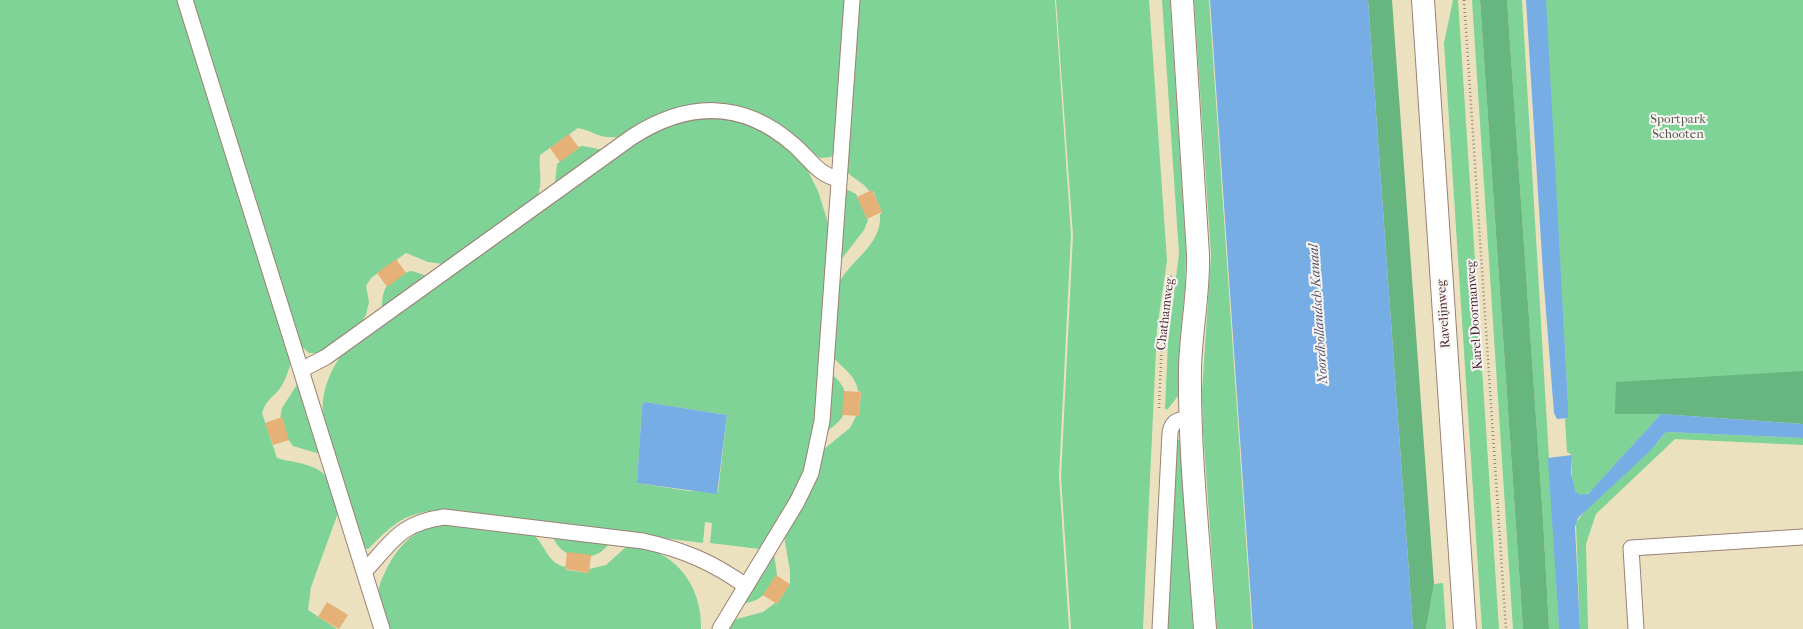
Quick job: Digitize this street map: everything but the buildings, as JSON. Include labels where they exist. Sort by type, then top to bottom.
[{"type":"street","points":[[1182,0],[1198,255],[1198,287],[1190,366],[1191,419],[1205,629]]},
{"type":"street","name":"Ravelijnweg","points":[[1423,0],[1465,629]]},
{"type":"lane","points":[[185,0],[382,629]]},
{"type":"lane","points":[[720,629],[797,502],[810,473],[818,445],[822,421],[852,0]]},
{"type":"lane","points":[[301,370],[326,357],[632,137],[668,117],[685,113],[713,110],[745,116],[772,128],[794,145],[819,171],[827,176],[839,179]]},
{"type":"lane","points":[[1160,629],[1170,433],[1172,424],[1176,420],[1191,419]]},
{"type":"lane","points":[[364,572],[401,531],[413,524],[428,519],[444,517],[643,541],[670,547],[696,556],[722,569],[746,586]]},
{"type":"lane","points":[[1636,629],[1631,548],[1803,537]]},
{"type":"path","name":"Karel Doormanweg","points":[[1464,0],[1506,629]]},
{"type":"path","name":"Chathamweg","points":[[1159,414],[1162,337],[1172,270]]},
{"type":"green space","points":[[0,0],[178,0],[291,363],[282,386],[266,404],[262,413],[277,458],[304,464],[322,472],[327,477],[338,513],[311,587],[308,610],[337,629],[0,629]]},
{"type":"green space","points":[[192,0],[845,0],[834,153],[831,157],[820,158],[789,131],[770,118],[756,112],[729,106],[701,105],[674,108],[649,119],[630,132],[618,137],[601,136],[578,128],[540,155],[540,186],[537,197],[443,264],[428,262],[406,253],[371,278],[366,286],[369,302],[366,315],[361,323],[319,353],[309,353],[300,345]]},
{"type":"green space","points":[[858,0],[1055,0],[1071,235],[1059,476],[1069,629],[727,629],[733,620],[763,612],[775,603],[777,604],[790,584],[790,571],[784,536],[824,449],[850,428],[856,416],[859,416],[861,392],[858,391],[857,385],[852,376],[833,357],[839,283],[844,274],[871,244],[876,235],[880,214],[882,213],[873,191],[870,192],[864,185],[846,172]]},
{"type":"green space","points":[[1056,0],[1149,0],[1167,261],[1157,329],[1143,629],[1071,629],[1061,477],[1073,235]]},
{"type":"green space","points":[[1162,0],[1170,0],[1186,252],[1178,396],[1167,410],[1165,408],[1168,343],[1179,254]]},
{"type":"green space","points":[[1194,0],[1209,0],[1252,629],[1217,629],[1203,430],[1202,392],[1211,255]]},
{"type":"green space","points":[[1368,0],[1392,0],[1434,584],[1426,629],[1413,629]]},
{"type":"green space","points":[[1453,0],[1458,0],[1499,629],[1482,629],[1444,43]]},
{"type":"green space","points":[[1472,0],[1480,0],[1523,629],[1513,629]]},
{"type":"green space","points":[[1480,0],[1507,0],[1543,519],[1549,629],[1523,629]]},
{"type":"green space","points":[[1507,0],[1522,0],[1559,629],[1549,629],[1543,519]]},
{"type":"green space","name":"Sportpark Schooten","points":[[1545,0],[1803,0],[1803,423],[1661,414],[1591,491],[1584,495],[1578,495],[1575,491],[1572,476],[1572,455],[1567,452],[1565,419],[1568,418],[1568,403]]},
{"type":"green space","points":[[705,117],[720,118],[750,125],[779,141],[806,167],[818,191],[829,226],[814,428],[806,462],[794,493],[760,549],[710,543],[712,523],[705,522],[703,543],[438,510],[415,514],[398,522],[368,549],[364,548],[323,416],[323,400],[326,385],[340,357],[649,134],[674,123]],"holes":[[[645,402],[727,415],[718,492],[689,491],[637,483],[642,405]]]},
{"type":"green space","points":[[583,146],[604,150],[555,184],[557,164],[577,147]]},
{"type":"green space","points":[[846,189],[856,194],[868,220],[864,230],[840,261]]},
{"type":"green space","points":[[412,271],[427,276],[382,308],[383,294],[388,285],[400,276]]},
{"type":"green space","points":[[1803,371],[1803,424],[1661,414],[1615,414],[1616,382]]},
{"type":"green space","points":[[831,374],[843,388],[847,401],[845,413],[841,419],[826,432]]},
{"type":"green space","points":[[298,383],[320,454],[293,446],[288,439],[280,419],[282,408]]},
{"type":"green space","points":[[1666,432],[1803,438],[1803,445],[1675,439],[1596,514],[1586,544],[1588,629],[1580,629],[1576,523],[1584,512],[1658,442]]},
{"type":"green space","points":[[1177,438],[1180,441],[1193,629],[1165,629]]},
{"type":"green space","points":[[442,525],[535,536],[551,559],[566,567],[566,570],[589,573],[589,569],[606,565],[626,547],[654,551],[675,564],[690,582],[699,605],[701,629],[389,629],[379,598],[380,585],[385,572],[395,555],[408,540],[423,530]]},
{"type":"green space","points":[[553,537],[608,545],[595,555],[578,557],[563,551],[557,545]]},
{"type":"green space","points":[[774,554],[777,575],[761,597],[743,604]]},
{"type":"green space","points":[[1443,583],[1446,629],[1426,629],[1434,584]]},
{"type":"water","name":"Noordhollandsch Kanaal","points":[[1210,0],[1368,0],[1413,629],[1253,629]]},
{"type":"water","points":[[1526,0],[1546,0],[1568,403],[1568,418],[1557,419],[1554,413],[1543,273]]},
{"type":"water","points":[[645,402],[727,415],[717,494],[637,483],[642,405]]},
{"type":"water","points":[[1661,414],[1803,424],[1803,438],[1666,432],[1650,451],[1578,518],[1575,527],[1580,629],[1559,629],[1548,458],[1572,455],[1571,473],[1575,491],[1580,495],[1588,494]]}]
